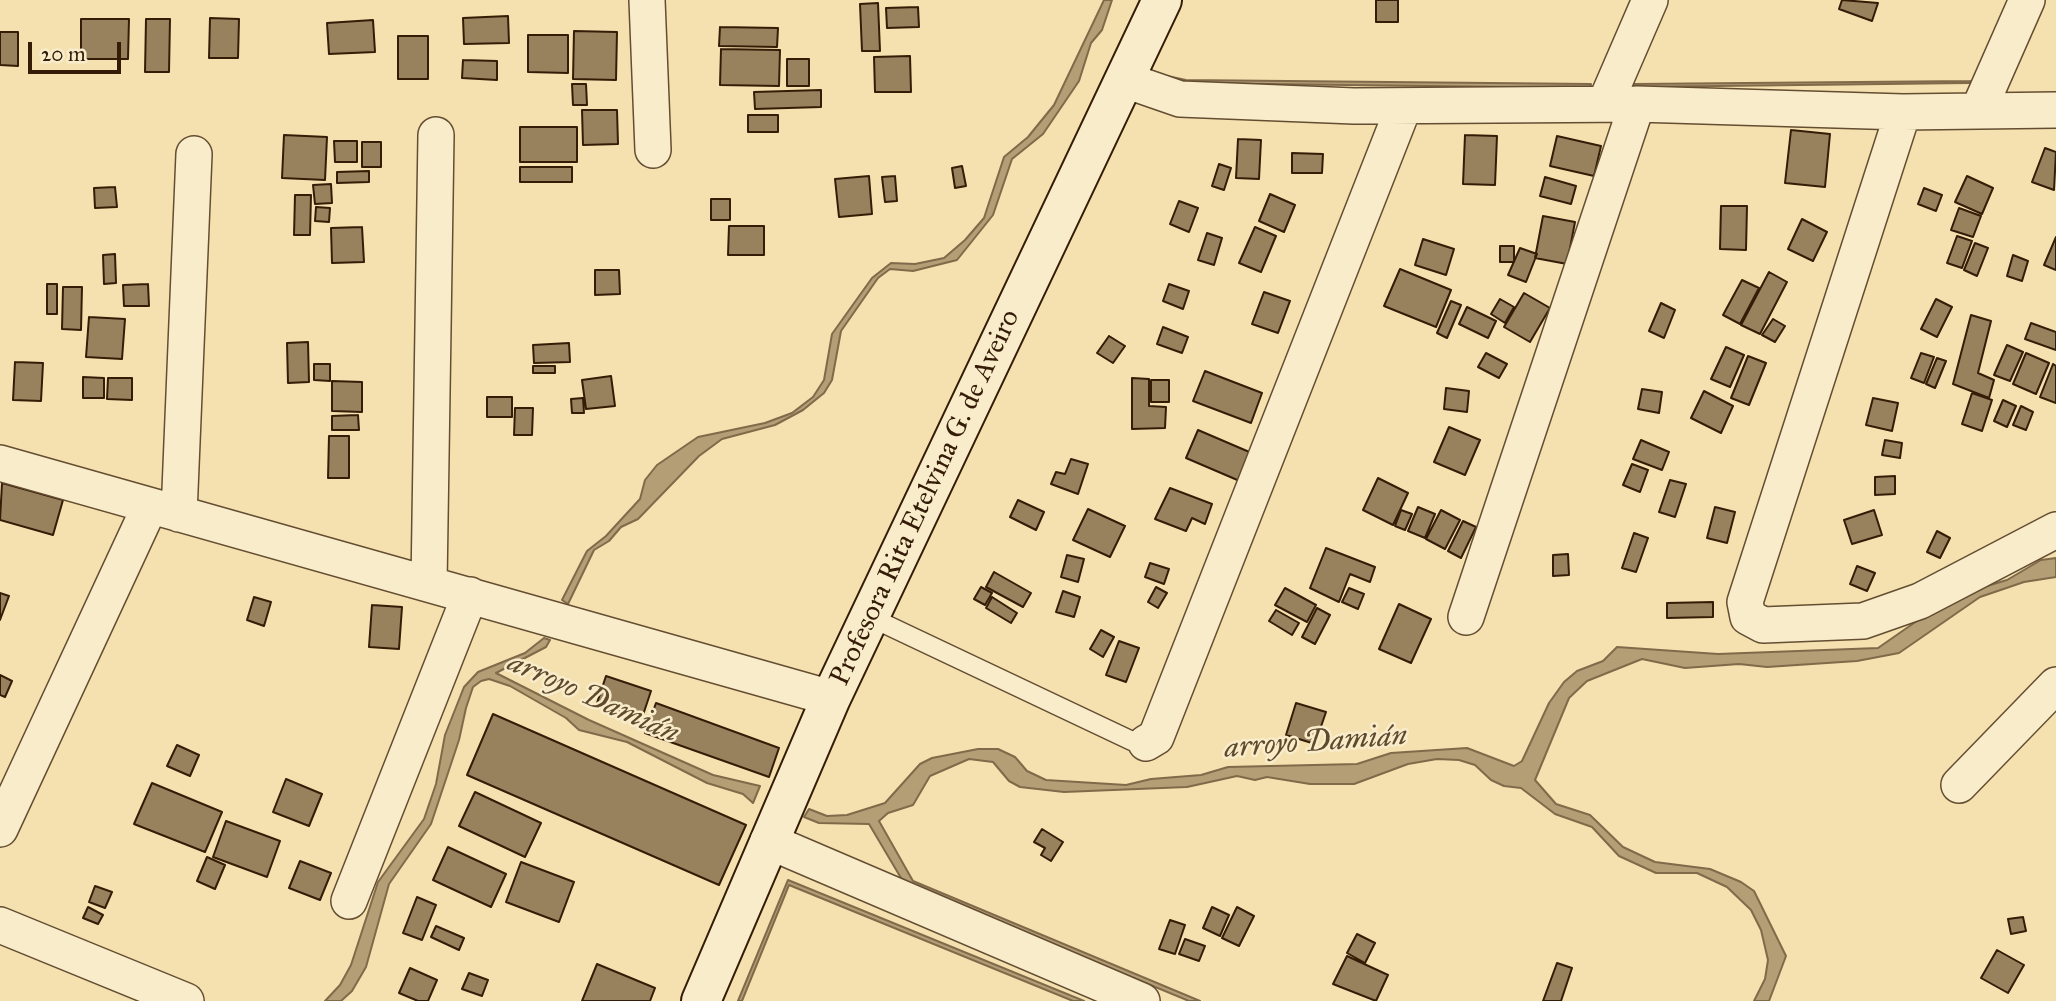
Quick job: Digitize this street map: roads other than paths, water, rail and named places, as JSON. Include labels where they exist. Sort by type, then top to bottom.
[{"type":"street","points":[[647,0],[653,150]]},
{"type":"street","name":"Profesora Rita Etelvina G. de Aveiro","points":[[702,1001],[831,698],[1162,0]]},
{"type":"street","points":[[1466,617],[1650,0]]},
{"type":"street","points":[[1979,109],[2027,0]]},
{"type":"street","points":[[1125,80],[1180,99],[1404,106],[1621,104],[1903,112],[2056,110]]},
{"type":"street","points":[[1146,743],[1156,737],[1404,106]]},
{"type":"street","points":[[1903,112],[1745,602],[1748,617],[1763,625],[1863,621],[1920,601],[2056,530]]},
{"type":"street","points":[[429,584],[436,135]]},
{"type":"street","points":[[0,830],[164,510],[194,153]]},
{"type":"street","points":[[0,463],[831,698]]},
{"type":"street","points":[[349,901],[470,594]]},
{"type":"street","points":[[1959,785],[2056,685]]},
{"type":"street","points":[[771,834],[1142,1001]]},
{"type":"street","points":[[0,925],[187,1001]]},
{"type":"lane","points":[[870,617],[1132,741],[1146,743]]},
{"type":"water label","name":"arroyo Damián","points":[[593,699]]},
{"type":"water label","name":"arroyo Damián","points":[[1316,743]]}]
